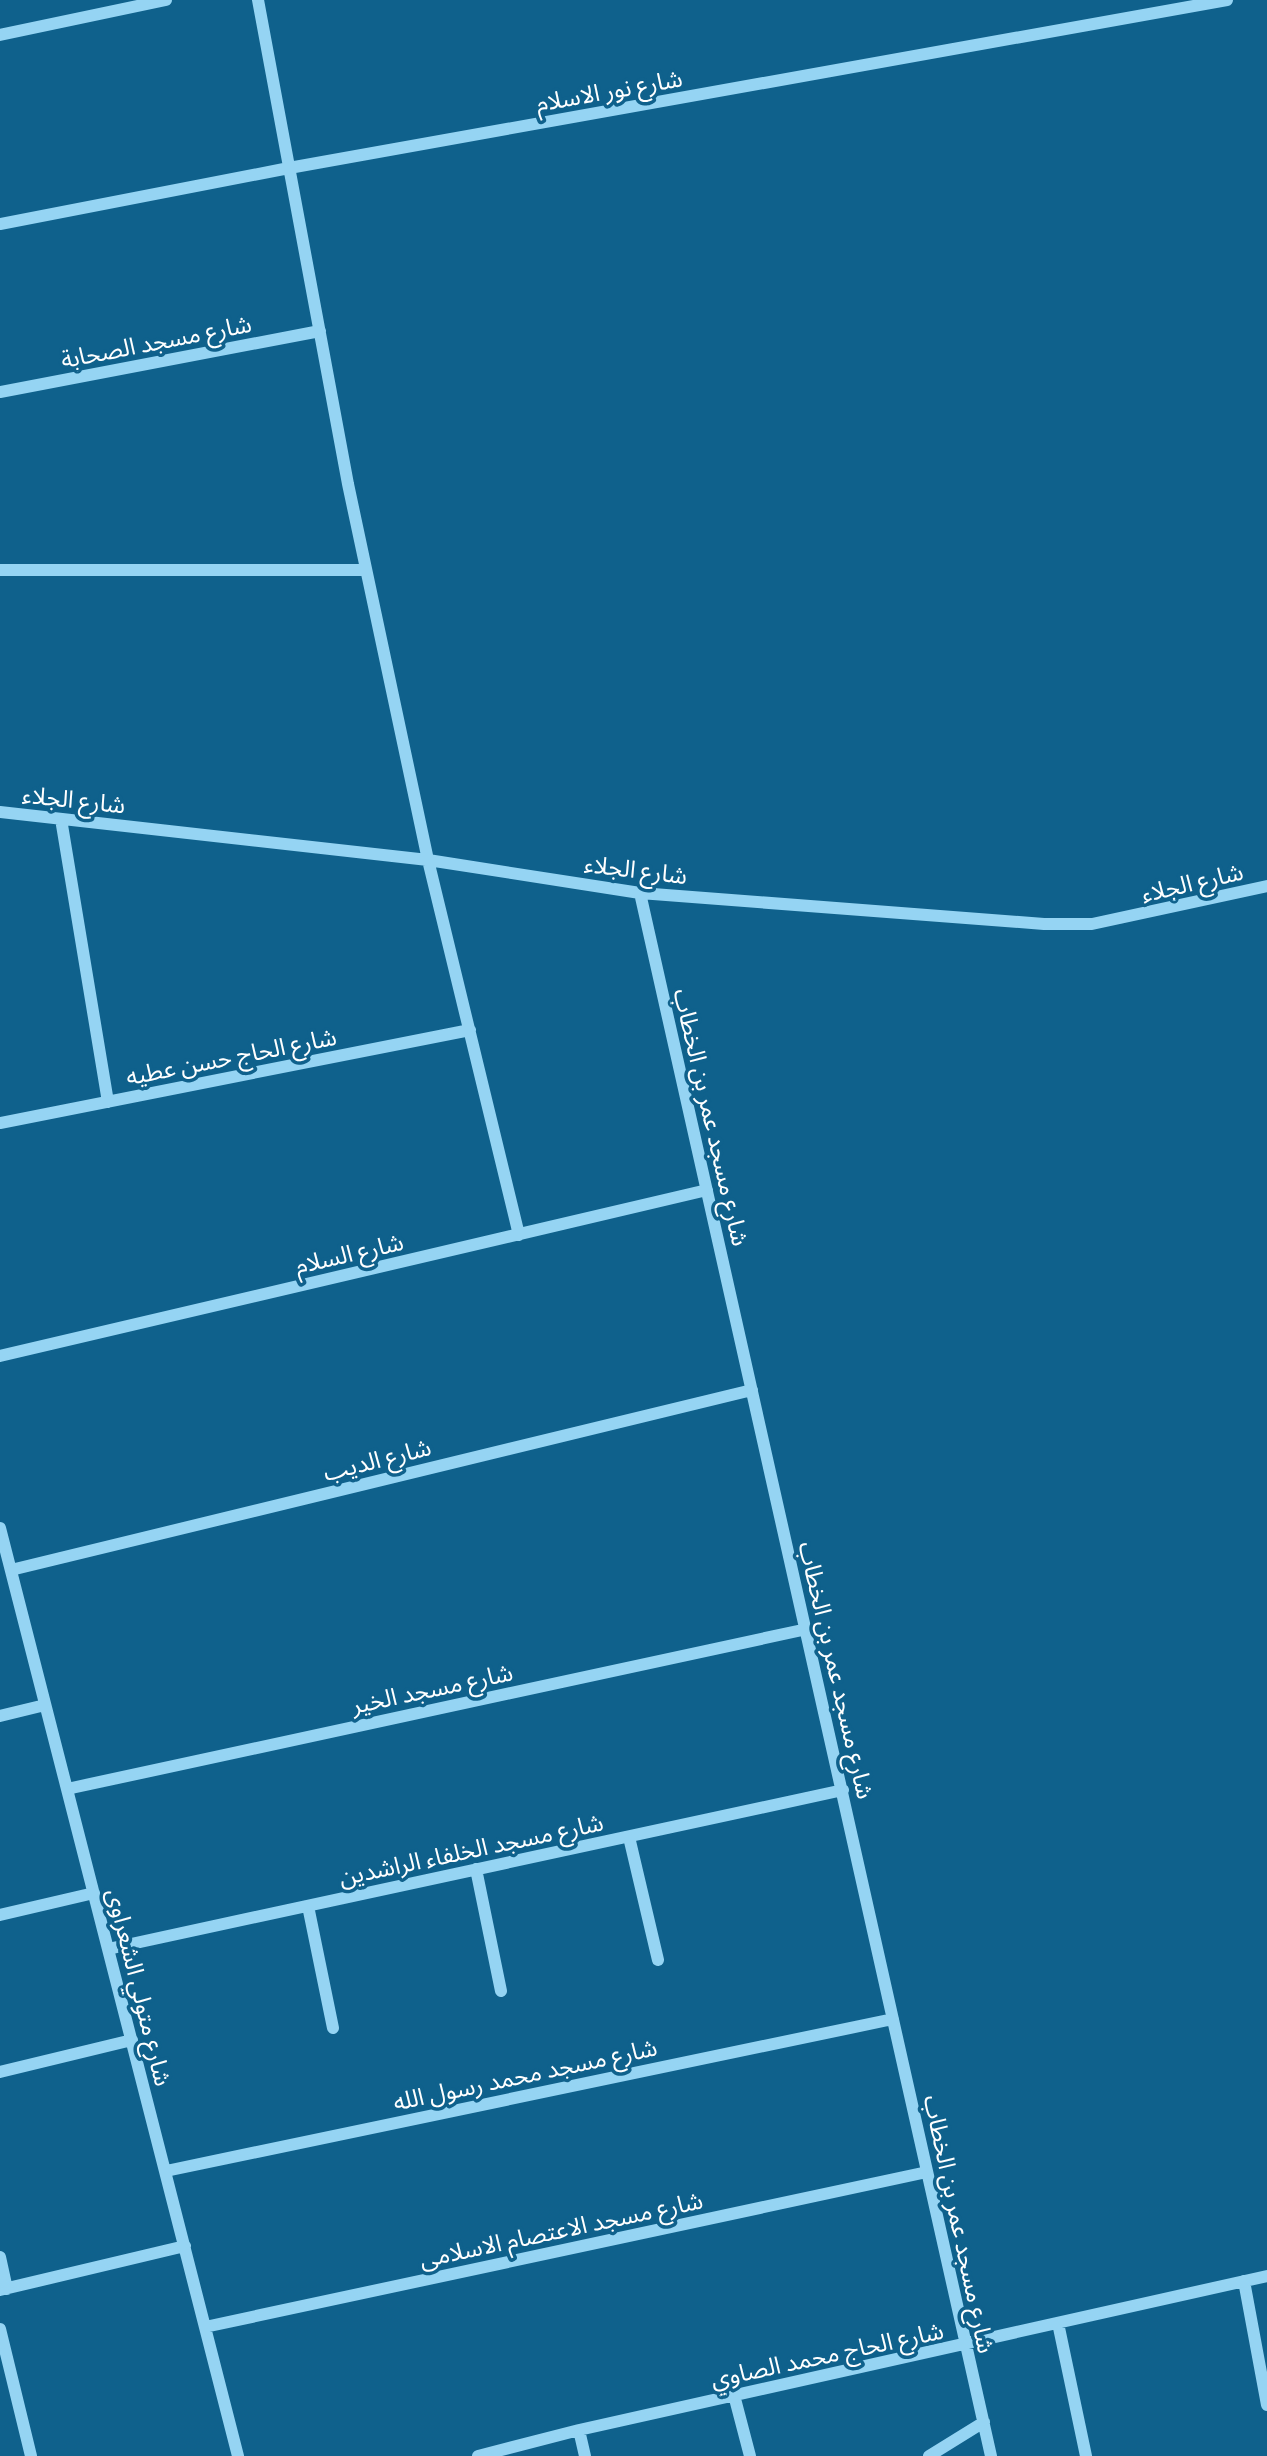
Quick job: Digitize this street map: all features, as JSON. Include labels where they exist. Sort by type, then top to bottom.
[{"type":"street","points":[[0,35],[166,0]]},
{"type":"street","points":[[258,0],[366,570],[428,860],[519,1235]]},
{"type":"street","name":"شارع نور الاسلام","points":[[0,224],[289,168],[1227,0]]},
{"type":"street","name":"شارع مسجد الصحابة","points":[[0,392],[320,331]]},
{"type":"street","points":[[0,570],[366,570]]},
{"type":"street","name":"شارع الجلاء","points":[[0,812],[428,860],[640,893],[1044,924],[1092,924],[1267,886]]},
{"type":"street","points":[[61,819],[108,1102]]},
{"type":"street","name":"شارع مسجد عمر بن الخطاب","points":[[640,893],[991,2456]]},
{"type":"street","name":"شارع الحاج حسن عطيه","points":[[0,1124],[470,1030]]},
{"type":"street","name":"شارع السلام","points":[[0,1356],[707,1190]]},
{"type":"street","name":"شارع الديب","points":[[10,1570],[752,1390]]},
{"type":"street","name":"شارع متولي الشعراوى","points":[[0,1528],[238,2456]]},
{"type":"street","name":"شارع مسجد الخير","points":[[67,1789],[807,1629]]},
{"type":"street","points":[[0,1716],[45,1705]]},
{"type":"street","name":"شارع مسجد الخلفاء الراشدين","points":[[108,1950],[843,1790]]},
{"type":"street","points":[[629,1837],[658,1960]]},
{"type":"street","points":[[476,1870],[501,1991]]},
{"type":"street","points":[[0,1916],[94,1893]]},
{"type":"street","points":[[308,1906],[333,2028]]},
{"type":"street","name":"شارع مسجد محمد رسول الله","points":[[166,2171],[893,2019]]},
{"type":"street","points":[[0,2072],[132,2040]]},
{"type":"street","name":"شارع مسجد الاعتصام الاسلامى","points":[[205,2327],[927,2172]]},
{"type":"street","points":[[0,2257],[4,2289],[185,2246]]},
{"type":"street","name":"شارع الحاج محمد الصاوي","points":[[478,2456],[579,2430],[1267,2276]]},
{"type":"street","points":[[1244,2281],[1267,2405]]},
{"type":"street","points":[[1058,2323],[1086,2456]]},
{"type":"street","points":[[0,2329],[31,2456]]},
{"type":"street","points":[[734,2396],[750,2456]]},
{"type":"street","points":[[929,2456],[984,2422]]},
{"type":"street","points":[[579,2430],[584,2456]]}]
